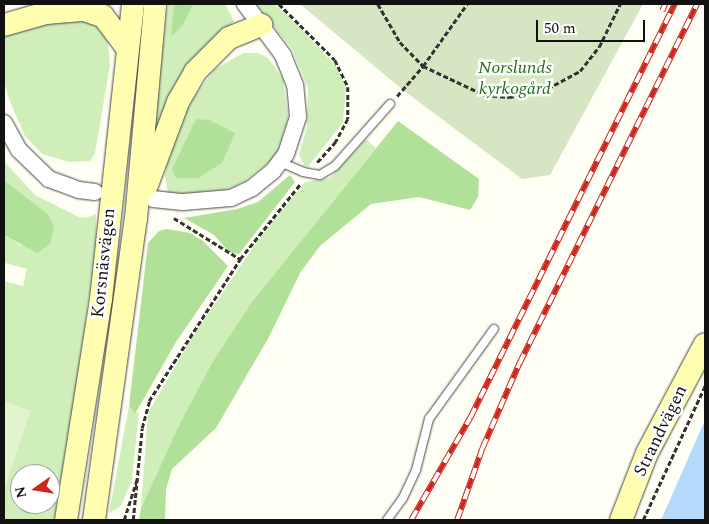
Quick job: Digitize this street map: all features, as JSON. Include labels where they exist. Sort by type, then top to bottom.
[{"type":"main road","name":"Korsnäsvägen","points":[[66,520],[100,308],[133,4]]},
{"type":"main road","name":"Korsnäsvägen","points":[[94,520],[136,220],[155,4]]},
{"type":"main road","points":[[4,25],[46,13],[84,10],[102,16],[127,48]]},
{"type":"main road","points":[[136,220],[165,132],[195,72],[229,38],[261,25]]},
{"type":"main road","name":"Strandvägen","points":[[621,520],[647,454],[705,344]]},
{"type":"street","points":[[153,199],[183,202],[231,198],[252,188],[280,162],[293,135],[299,101],[290,68],[245,4]]},
{"type":"street","points":[[4,123],[19,150],[49,179],[79,190],[95,192]]},
{"type":"lane","points":[[280,162],[308,173],[320,175],[335,166],[390,104]]},
{"type":"lane","points":[[387,520],[403,498],[416,470],[429,419],[494,330]]},
{"type":"path","points":[[133,520],[142,428],[149,401],[240,259],[344,130],[350,98],[335,60],[279,4]]},
{"type":"path","points":[[378,4],[400,42],[423,66],[485,95],[509,97],[541,92],[562,83],[587,63],[614,21],[620,4]]},
{"type":"path","points":[[390,104],[423,66],[467,4]]},
{"type":"path","points":[[180,220],[240,259]]},
{"type":"path","points":[[644,520],[705,386]]},
{"type":"path","points":[[124,520],[139,473]]},
{"type":"green space","points":[[168,4],[225,4],[234,21],[157,128],[155,111]]},
{"type":"green space","points":[[174,4],[193,4],[183,25],[171,37]]},
{"type":"green space","points":[[256,4],[274,4],[289,17],[336,66],[346,88],[343,122],[308,167],[304,165],[299,154],[307,127],[308,88],[292,49]]},
{"type":"green space","name":"Norslunds kyrkogård","points":[[300,4],[643,4],[550,175],[522,179],[403,90]]},
{"type":"green space","points":[[48,17],[99,23],[108,43],[110,65],[95,153],[90,161],[69,162],[42,154],[25,136],[9,99],[4,81],[4,31]]},
{"type":"green space","points":[[243,53],[258,53],[268,58],[283,79],[288,118],[276,157],[242,183],[215,194],[192,200],[168,193],[165,175],[167,162],[175,133],[193,98],[215,69]]},
{"type":"green space","points":[[196,119],[209,120],[235,133],[222,163],[198,178],[176,178],[172,169]]},
{"type":"green space","points":[[398,121],[479,179],[478,197],[470,210],[419,197],[371,204],[320,246],[300,273],[269,337],[216,428],[172,469],[166,489],[165,520],[139,520],[141,508],[180,423],[213,361],[251,303]]},
{"type":"green space","points":[[366,139],[376,148],[251,303],[213,361],[180,423],[141,508],[148,413],[191,339],[256,243],[305,182],[330,178]]},
{"type":"green space","points":[[4,161],[35,195],[79,217],[86,218],[96,214],[96,244],[78,374],[60,484],[60,464],[12,464],[30,411],[4,402],[4,281],[23,286],[27,269],[5,263],[4,268],[4,235],[22,246],[48,214],[4,180]]},
{"type":"green space","points":[[290,175],[295,182],[239,254],[230,253],[214,235],[184,218],[237,209],[258,202]]},
{"type":"green space","points":[[4,180],[48,214],[54,227],[50,244],[37,253],[4,235]]},
{"type":"green space","points":[[167,229],[190,233],[203,241],[228,266],[176,342],[135,414],[129,406],[148,243],[159,231]]},
{"type":"green space","points":[[4,402],[30,411],[12,464],[10,464],[10,471],[4,489]]},
{"type":"green space","points":[[129,406],[135,414],[139,411],[132,480],[121,506],[109,513]]},
{"type":"green space","points":[[10,471],[10,514],[55,514],[54,520],[4,520],[4,489]]},
{"type":"water","points":[[705,420],[705,520],[661,520]]},
{"type":"railway","points":[[662,11],[665,4]]},
{"type":"railway","points":[[411,520],[470,418],[675,4]]},
{"type":"railway","points":[[457,520],[482,449],[519,364],[697,4]]}]
